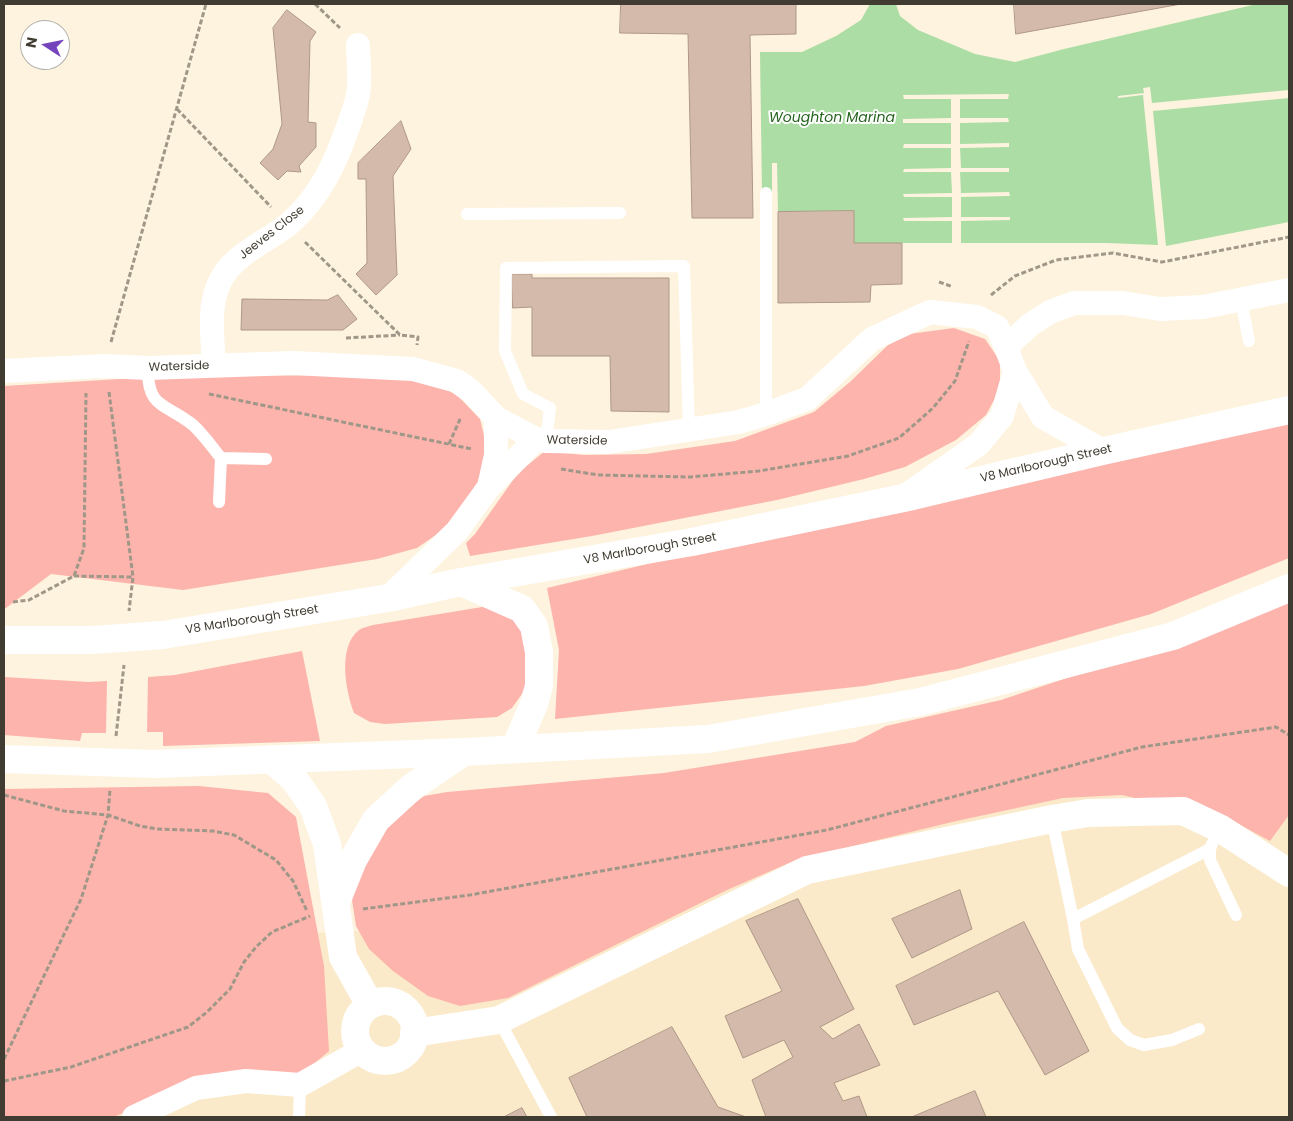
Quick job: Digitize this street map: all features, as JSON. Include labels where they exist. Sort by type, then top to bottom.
[{"type":"main road","name":"V8 Marlborough Street","points":[[4,640],[92,640],[163,635],[388,598],[461,582],[692,542],[904,498],[1103,450],[1289,410]]},
{"type":"main road","points":[[461,582],[522,608],[534,626],[539,652],[539,686],[534,704],[515,748]]},
{"type":"main road","points":[[4,759],[155,764],[464,752],[708,739],[920,702],[1173,636],[1289,588]]},
{"type":"main road","points":[[336,908],[353,860],[376,820],[412,787],[464,752]]},
{"type":"main road","points":[[271,759],[294,779],[313,806],[327,844],[343,957],[370,1005]]},
{"type":"main road","points":[[414,1033],[499,1020],[807,870],[1088,812],[1183,811],[1215,839],[1289,873]]},
{"type":"main road","points":[[387,1001],[396,1003],[410,1015],[414,1023],[412,1042],[406,1051],[398,1057],[389,1060],[378,1060],[362,1050],[356,1041],[355,1030],[357,1020],[370,1005],[387,1001]]},
{"type":"street","name":"Jeeves Close","points":[[214,366],[212,313],[218,286],[230,267],[250,250],[288,224],[307,206],[327,178],[339,153],[358,94],[358,46]]},
{"type":"street","points":[[1006,347],[1030,325],[1050,312],[1074,303],[1123,303],[1160,309],[1203,307],[1289,290]]},
{"type":"street","name":"Waterside","points":[[4,371],[293,363],[414,368],[457,381],[472,392],[496,418],[541,440],[609,442],[739,422],[807,399],[872,339],[930,312],[977,317],[997,327],[1015,371],[1043,417],[1103,450]]},
{"type":"street","points":[[904,498],[979,444],[1002,416],[1015,371]]},
{"type":"street","points":[[488,487],[496,455],[496,418]]},
{"type":"street","points":[[388,598],[457,531],[488,487],[541,440]]},
{"type":"street","points":[[134,1117],[196,1088],[246,1081],[300,1085],[362,1050]]},
{"type":"lane","points":[[766,193],[766,414]]},
{"type":"lane","points":[[467,214],[620,213]]},
{"type":"lane","points":[[541,440],[550,408],[523,394],[505,351],[506,268],[684,266],[689,430]]},
{"type":"lane","points":[[1241,300],[1249,341]]},
{"type":"lane","points":[[148,368],[148,382],[154,399],[194,426],[221,458],[218,502]]},
{"type":"lane","points":[[221,458],[266,459]]},
{"type":"lane","points":[[1052,819],[1078,949],[1117,1028],[1130,1040],[1144,1045],[1172,1040],[1199,1028]]},
{"type":"lane","points":[[1215,839],[1210,860],[1236,915]]},
{"type":"lane","points":[[1073,919],[1215,839]]},
{"type":"lane","points":[[499,1020],[551,1117]]},
{"type":"lane","points":[[299,1117],[300,1085]]},
{"type":"path","points":[[74,576],[84,548],[87,432],[95,367],[206,4]]},
{"type":"path","points":[[555,468],[598,475],[690,476],[759,471],[848,456],[899,438],[933,408],[955,381],[977,317],[987,298],[1015,276],[1056,260],[1113,253],[1162,262],[1289,237]]},
{"type":"path","points":[[340,338],[400,335]]},
{"type":"path","points":[[95,367],[133,577],[129,616]]},
{"type":"path","points":[[204,393],[335,419],[496,455]]},
{"type":"path","points":[[13,602],[29,600],[74,576],[133,577]]},
{"type":"path","points":[[115,743],[124,665]]},
{"type":"path","points":[[4,1082],[71,1066],[188,1027],[207,1012],[230,989],[244,962],[272,932],[309,916],[336,908],[470,895],[827,830],[1142,747],[1276,727],[1289,735]]},
{"type":"path","points":[[4,1059],[81,899],[108,815],[111,782]]},
{"type":"path","points":[[4,795],[64,811],[108,815],[140,826],[157,829],[213,831],[234,835],[276,860],[293,881],[309,916]]},
{"type":"shaded area","points":[[954,328],[985,339],[1000,361],[1000,389],[986,415],[956,440],[905,467],[777,500],[592,536],[470,556],[466,543],[475,534],[518,473],[545,451],[584,455],[646,454],[735,441],[814,412],[851,381],[888,345],[909,334]]},
{"type":"shaded area","points":[[361,375],[431,380],[458,396],[480,419],[486,444],[484,463],[475,490],[443,530],[417,548],[377,559],[183,590],[51,574],[4,608],[4,386],[169,376]]},
{"type":"shaded area","points":[[1289,423],[1289,558],[1151,614],[958,669],[864,686],[555,719],[559,650],[547,588],[806,526]]},
{"type":"shaded area","points":[[1289,597],[1289,815],[1270,841],[1231,820],[1122,795],[1063,798],[952,822],[796,860],[727,890],[508,998],[460,1006],[428,996],[393,971],[369,949],[356,926],[352,900],[357,878],[389,822],[424,796],[447,792],[664,773],[855,742],[886,726],[1001,700],[1216,628]]},
{"type":"shaded area","points":[[482,607],[500,608],[516,620],[529,641],[531,666],[524,691],[512,708],[497,717],[385,724],[370,722],[354,713],[348,694],[345,670],[348,647],[352,638],[359,630],[373,625]]},
{"type":"shaded area","points":[[302,651],[320,741],[163,746],[163,732],[147,732],[148,677],[175,675]]},
{"type":"shaded area","points":[[1289,673],[1289,1117],[39,1117],[294,934],[404,929],[834,800]]},
{"type":"shaded area","points":[[4,677],[89,682],[107,681],[106,733],[82,733],[80,741],[4,735]]},
{"type":"shaded area","points":[[199,786],[268,793],[296,817],[324,966],[329,1051],[303,1073],[222,1074],[113,1117],[4,1117],[4,789]]},
{"type":"water","name":"Woughton Marina","points":[[870,4],[896,4],[900,16],[918,30],[975,54],[1015,62],[1257,4],[1289,4],[1289,90],[1152,103],[1150,87],[1143,88],[1144,93],[1118,96],[1118,98],[1143,95],[1158,245],[961,243],[961,221],[1010,220],[1010,217],[961,217],[961,197],[1010,196],[1009,192],[961,193],[960,172],[1009,172],[1009,168],[961,168],[960,148],[1009,147],[1009,143],[960,144],[960,123],[1009,122],[1008,118],[960,118],[960,99],[1008,99],[1009,94],[903,95],[904,99],[951,99],[951,118],[903,119],[903,123],[951,123],[951,144],[904,144],[903,148],[951,148],[951,168],[904,169],[903,172],[951,172],[952,193],[903,194],[904,197],[952,197],[952,217],[903,218],[904,221],[952,221],[952,243],[854,243],[853,211],[778,212],[777,163],[772,163],[772,193],[762,194],[760,52],[802,52],[836,36],[861,20]]},
{"type":"water","points":[[1289,98],[1289,222],[1166,246],[1153,111]]},
{"type":"building","points":[[621,4],[796,4],[796,34],[750,35],[753,218],[692,218],[688,34],[620,33]]},
{"type":"building","points":[[1014,4],[1181,4],[1016,34]]},
{"type":"building","points":[[287,10],[316,32],[310,41],[308,122],[316,123],[316,147],[299,166],[301,172],[287,171],[278,180],[260,163],[273,149],[282,124],[273,28]]},
{"type":"building","points":[[401,121],[411,149],[393,176],[397,275],[376,295],[356,274],[367,263],[366,179],[358,179],[358,163]]},
{"type":"building","points":[[854,211],[854,243],[902,243],[902,284],[871,285],[870,302],[778,303],[778,212]]},
{"type":"building","points":[[512,274],[532,274],[532,278],[669,278],[669,412],[611,411],[610,356],[532,356],[532,307],[513,308]]},
{"type":"building","points":[[338,295],[357,319],[343,330],[241,330],[242,299],[327,300]]},
{"type":"building","points":[[960,890],[972,929],[912,958],[892,919]]},
{"type":"building","points":[[798,899],[854,1009],[820,1027],[833,1039],[859,1024],[880,1065],[834,1083],[843,1101],[859,1096],[867,1117],[766,1117],[752,1080],[793,1057],[784,1040],[743,1058],[725,1016],[782,991],[746,921]]},
{"type":"building","points":[[1024,922],[1089,1051],[1045,1075],[998,991],[914,1025],[896,986]]},
{"type":"building","points":[[672,1027],[718,1107],[746,1117],[587,1117],[569,1078]]},
{"type":"building","points":[[975,1091],[986,1117],[912,1117]]},
{"type":"building","points":[[522,1108],[527,1117],[504,1117]]}]
